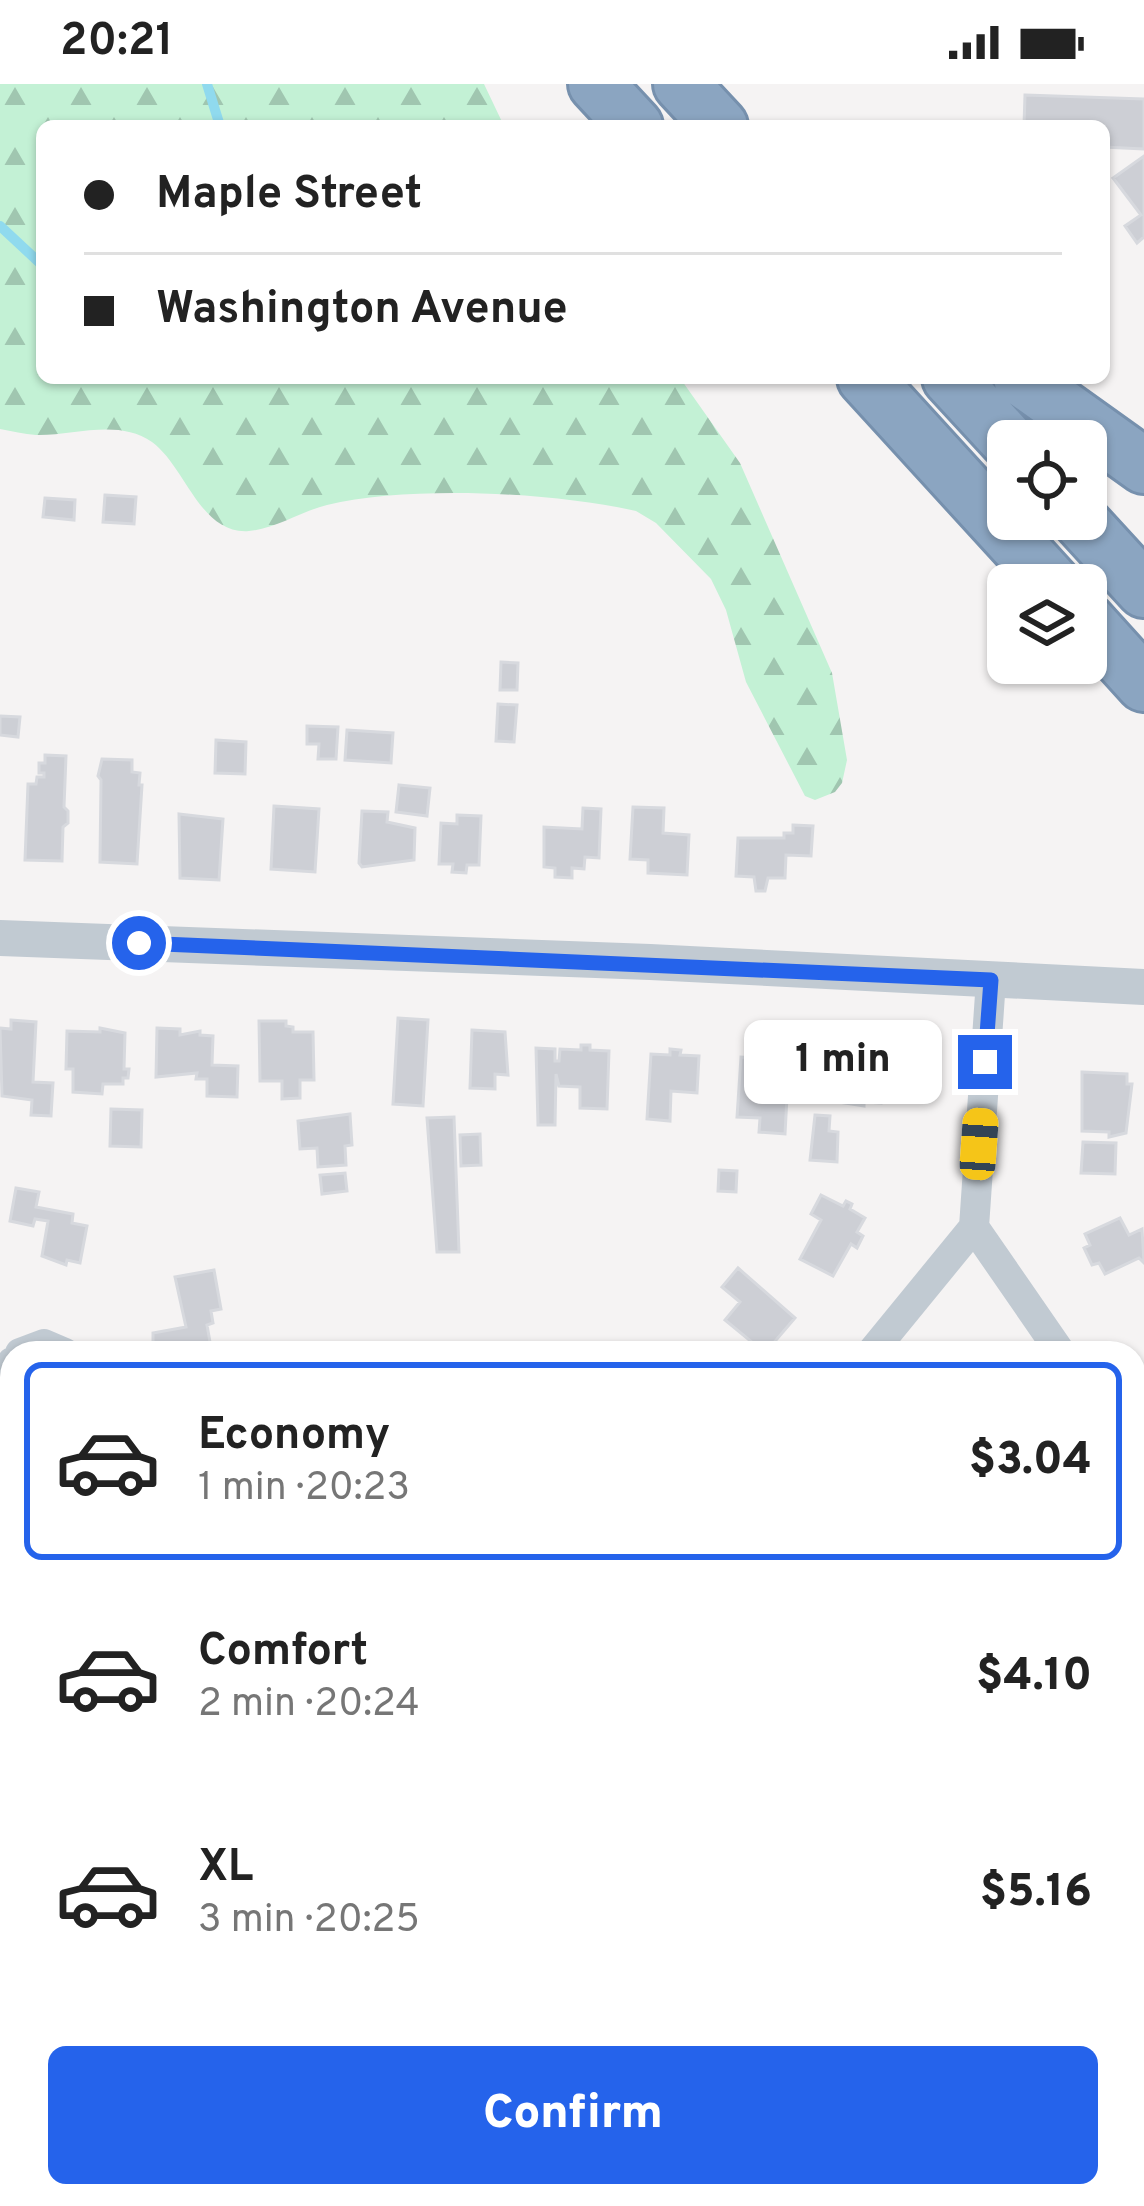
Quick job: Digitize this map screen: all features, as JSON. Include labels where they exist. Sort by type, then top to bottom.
[{"type":"highway","points":[[596,84],[629,120]]},
{"type":"highway","points":[[698,102],[730,120]]},
{"type":"highway","points":[[870,384],[1035,564]]},
{"type":"highway","points":[[956,384],[989,420]]},
{"type":"highway","points":[[1030,384],[1144,466]]},
{"type":"highway","points":[[1098,540],[1144,590]]},
{"type":"highway","points":[[1107,643],[1144,684]]},
{"type":"street","points":[[0,938],[650,962],[1144,987]]},
{"type":"street","points":[[881,1341],[974,1227],[991,980]]},
{"type":"street","points":[[974,1227],[1053,1341]]},
{"type":"green space","points":[[0,84],[484,84],[501,120],[36,120],[36,384],[684,384],[740,463],[832,673],[847,760],[842,783],[835,792],[815,800],[805,796],[746,682],[726,610],[711,579],[656,523],[636,511],[523,495],[439,493],[361,499],[327,505],[259,530],[232,529],[206,511],[164,453],[139,435],[110,430],[36,435],[0,429]]},
{"type":"building","points":[[1025,95],[1144,99],[1144,149],[1110,147],[1110,120],[1024,120]]},
{"type":"building","points":[[1144,156],[1144,237],[1137,243],[1125,226],[1141,215],[1113,178]]},
{"type":"building","points":[[105,495],[136,497],[134,524],[103,522]]},
{"type":"building","points":[[45,498],[75,500],[74,520],[43,517]]},
{"type":"building","points":[[501,662],[518,663],[517,690],[500,690]]},
{"type":"building","points":[[498,704],[517,705],[514,742],[496,741]]},
{"type":"building","points":[[0,716],[20,717],[18,737],[0,735]]},
{"type":"building","points":[[307,726],[338,727],[336,759],[318,759],[319,744],[307,744]]},
{"type":"building","points":[[347,730],[393,733],[391,763],[345,760]]},
{"type":"building","points":[[216,740],[246,742],[245,774],[215,773]]},
{"type":"building","points":[[45,755],[66,756],[68,823],[63,827],[62,861],[25,860],[28,784],[44,777],[39,763],[45,763]]},
{"type":"building","points":[[102,759],[132,760],[132,772],[140,773],[137,864],[100,862],[98,776]]},
{"type":"building","points":[[399,785],[430,788],[427,816],[396,812]]},
{"type":"building","points":[[274,806],[319,809],[315,872],[271,869]]},
{"type":"building","points":[[633,807],[664,808],[663,833],[689,835],[687,875],[648,873],[648,860],[630,859]]},
{"type":"building","points":[[583,808],[601,809],[599,858],[585,857],[584,869],[572,868],[572,878],[555,877],[555,868],[544,867],[544,827],[582,829]]},
{"type":"building","points":[[362,811],[388,812],[387,822],[415,828],[414,860],[362,867]]},
{"type":"building","points":[[179,814],[223,819],[219,880],[180,878]]},
{"type":"building","points":[[457,815],[481,816],[479,865],[467,865],[466,873],[452,872],[453,864],[439,864],[441,823],[457,824]]},
{"type":"building","points":[[793,825],[813,826],[811,856],[786,855],[785,878],[768,878],[765,891],[756,891],[754,877],[736,876],[738,838],[784,838],[784,833],[793,833]]},
{"type":"building","points":[[398,1018],[428,1020],[423,1106],[393,1104]]},
{"type":"building","points":[[11,1020],[36,1022],[33,1082],[53,1083],[51,1116],[31,1115],[32,1100],[2,1096],[0,1028],[11,1029]]},
{"type":"building","points":[[259,1021],[286,1021],[293,1032],[313,1032],[314,1080],[300,1080],[300,1098],[282,1099],[282,1081],[260,1081]]},
{"type":"building","points":[[100,1028],[125,1033],[128,1078],[123,1078],[123,1084],[103,1084],[102,1094],[73,1092],[73,1069],[66,1069],[67,1031],[100,1032]]},
{"type":"building","points":[[157,1028],[180,1029],[180,1035],[200,1031],[200,1035],[213,1036],[212,1065],[238,1066],[237,1097],[207,1096],[207,1079],[196,1079],[197,1073],[156,1077]]},
{"type":"building","points":[[472,1030],[505,1032],[508,1075],[495,1074],[495,1089],[470,1088]]},
{"type":"building","points":[[581,1045],[609,1051],[607,1109],[580,1108],[580,1087],[559,1086],[556,1074],[555,1125],[538,1125],[536,1048],[555,1049],[555,1061],[559,1061],[560,1049],[581,1050]]},
{"type":"building","points":[[670,1049],[699,1056],[697,1093],[671,1091],[670,1121],[647,1119],[651,1054],[670,1055]]},
{"type":"building","points":[[758,1050],[771,1051],[771,1059],[789,1060],[785,1134],[759,1132],[760,1118],[737,1117],[741,1057],[758,1058]]},
{"type":"building","points":[[834,1057],[883,1059],[881,1103],[864,1102],[864,1106],[832,1101]]},
{"type":"building","points":[[1082,1072],[1127,1074],[1127,1084],[1132,1084],[1126,1133],[1109,1137],[1109,1132],[1082,1131]]},
{"type":"building","points":[[111,1109],[142,1110],[141,1147],[110,1146]]},
{"type":"building","points":[[350,1114],[352,1145],[345,1146],[346,1165],[318,1167],[317,1148],[300,1149],[298,1121]]},
{"type":"building","points":[[815,1115],[830,1116],[829,1131],[838,1132],[837,1162],[810,1160]]},
{"type":"building","points":[[454,1117],[459,1252],[437,1252],[427,1118]]},
{"type":"building","points":[[480,1134],[481,1165],[461,1166],[460,1135]]},
{"type":"building","points":[[1083,1142],[1116,1143],[1115,1174],[1081,1173]]},
{"type":"building","points":[[719,1170],[737,1171],[736,1192],[718,1191]]},
{"type":"building","points":[[345,1173],[347,1191],[322,1194],[320,1175]]},
{"type":"building","points":[[16,1188],[39,1192],[36,1207],[73,1214],[72,1223],[87,1226],[80,1263],[67,1260],[66,1265],[42,1256],[48,1221],[35,1219],[33,1226],[10,1221]]},
{"type":"building","points":[[821,1195],[843,1206],[846,1201],[852,1204],[850,1209],[865,1218],[857,1232],[863,1236],[857,1248],[851,1244],[833,1276],[800,1259],[821,1220],[811,1214]]},
{"type":"building","points":[[1120,1218],[1129,1235],[1142,1229],[1144,1263],[1139,1258],[1105,1274],[1099,1263],[1092,1265],[1084,1248],[1090,1245],[1085,1234]]},
{"type":"building","points":[[738,1268],[795,1318],[775,1341],[750,1341],[725,1320],[740,1302],[722,1287]]},
{"type":"building","points":[[214,1270],[221,1309],[211,1311],[210,1341],[153,1341],[153,1333],[186,1327],[175,1277]]},
{"type":"waterway","points":[[207,84],[218,120]]},
{"type":"waterway","points":[[0,226],[36,259]]},
{"type":"route","points":[[139,943],[991,980],[985,1062]]}]
